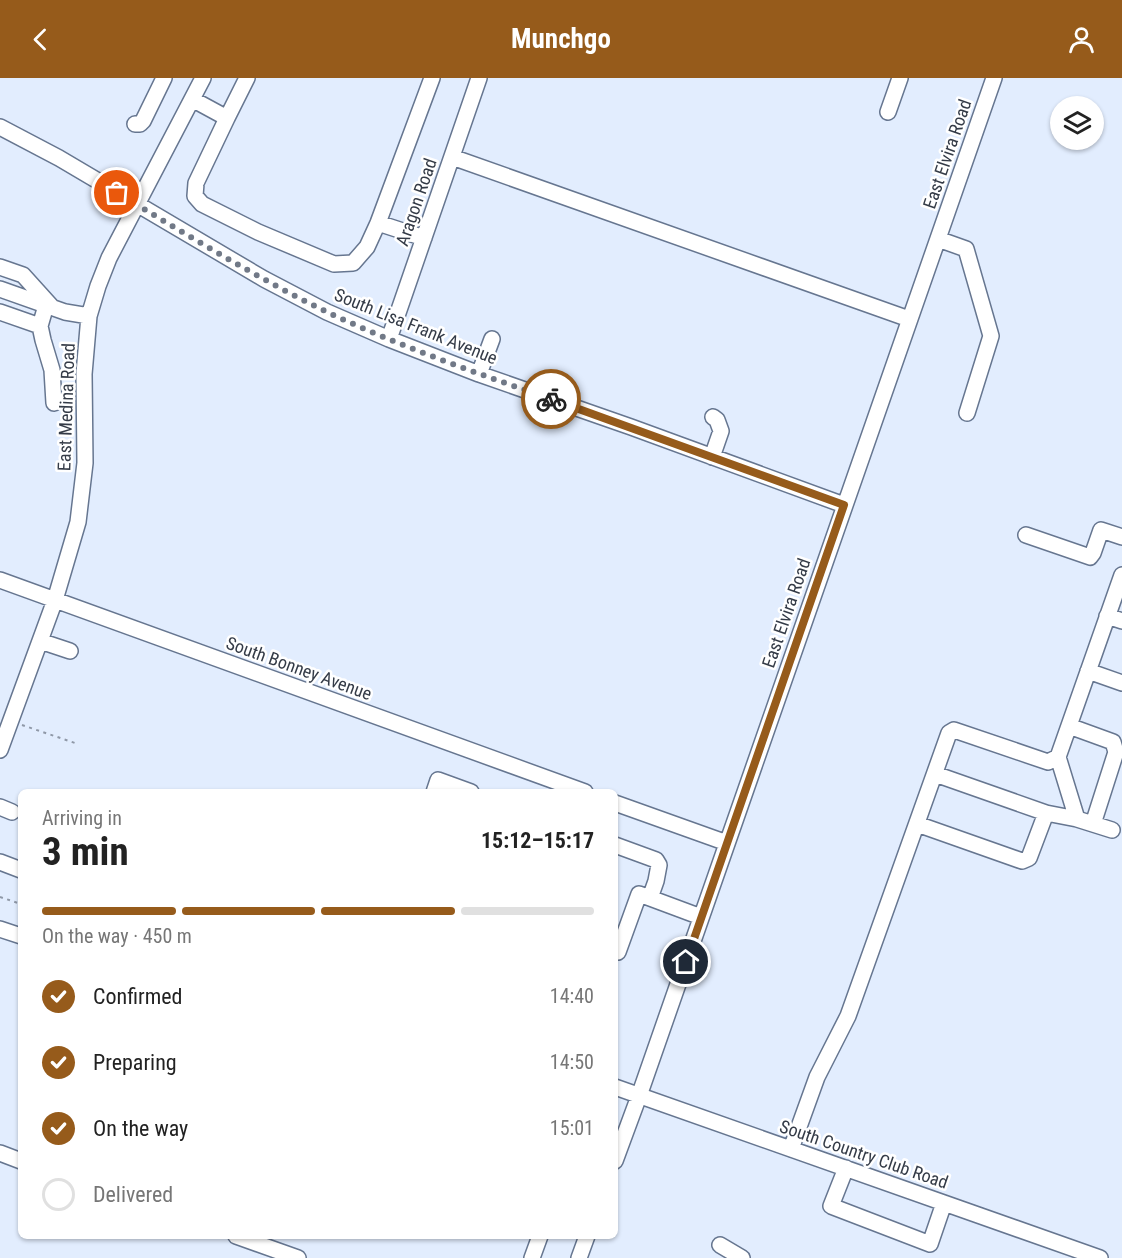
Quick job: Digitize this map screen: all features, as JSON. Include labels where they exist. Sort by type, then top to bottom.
[{"type":"street","points":[[135,124],[143,121],[164,78]]},
{"type":"street","name":"East Medina Road","points":[[0,750],[55,600],[78,522],[85,463],[84,374],[89,316],[98,286],[109,258],[203,78]]},
{"type":"street","points":[[247,78],[196,183],[195,196],[202,204],[258,232],[334,264],[353,263],[367,247],[432,78]]},
{"type":"street","name":"Aragon Road","points":[[389,339],[479,78]]},
{"type":"street","points":[[888,112],[900,78]]},
{"type":"street","name":"East Elvira Road","points":[[618,1153],[938,239],[989,79]]},
{"type":"street","points":[[192,99],[227,118]]},
{"type":"street","name":"South Lisa Frank Avenue","points":[[0,127],[59,158],[264,279],[327,312],[479,374],[844,505]]},
{"type":"street","points":[[452,157],[909,319]]},
{"type":"street","points":[[378,223],[424,238]]},
{"type":"street","points":[[938,239],[966,249],[991,336],[967,412]]},
{"type":"street","points":[[0,267],[23,275],[49,305]]},
{"type":"street","points":[[0,289],[64,312],[89,316]]},
{"type":"street","points":[[49,305],[40,326],[52,370],[54,403]]},
{"type":"street","points":[[0,312],[40,326]]},
{"type":"street","points":[[479,374],[492,339]]},
{"type":"street","points":[[712,417],[717,420],[721,431],[712,457]]},
{"type":"street","points":[[1026,535],[1090,557],[1094,553],[1101,530],[1122,537]]},
{"type":"street","points":[[1077,819],[1058,757],[1088,671],[1115,619],[1122,575]]},
{"type":"street","name":"South Bonney Avenue","points":[[0,580],[577,789]]},
{"type":"street","points":[[40,641],[70,651]]},
{"type":"street","points":[[1088,671],[1122,683]]},
{"type":"street","points":[[1069,726],[1113,742],[1116,752],[1093,824]]},
{"type":"street","points":[[791,1149],[817,1077],[848,1016],[949,733],[954,730],[1048,762],[1058,757]]},
{"type":"street","points":[[934,774],[1046,813],[1077,819],[1112,830]]},
{"type":"street","points":[[435,789],[438,780],[462,789]]},
{"type":"street","points":[[618,804],[727,843]]},
{"type":"street","points":[[917,824],[1022,861],[1029,858],[1046,813]]},
{"type":"street","points":[[618,846],[656,860],[659,866],[650,898]]},
{"type":"street","points":[[0,862],[18,869]]},
{"type":"street","points":[[618,952],[639,894],[701,917]]},
{"type":"street","points":[[0,929],[18,935]]},
{"type":"street","name":"South Country Club Road","points":[[618,1088],[1100,1258]]},
{"type":"street","points":[[0,1153],[18,1160]]},
{"type":"street","points":[[846,1168],[831,1206],[930,1244],[944,1203]]},
{"type":"street","points":[[244,1239],[298,1258]]},
{"type":"street","points":[[532,1258],[539,1239]]},
{"type":"street","points":[[579,1258],[586,1239]]},
{"type":"street","points":[[720,1245],[742,1258]]},
{"type":"path","points":[[10,721],[75,743]]},
{"type":"path","points":[[0,897],[18,903]]},
{"type":"way so far","points":[[117,193],[264,279],[327,312],[479,374],[551,399]]},
{"type":"route","points":[[551,399],[844,505],[686,962]]}]
